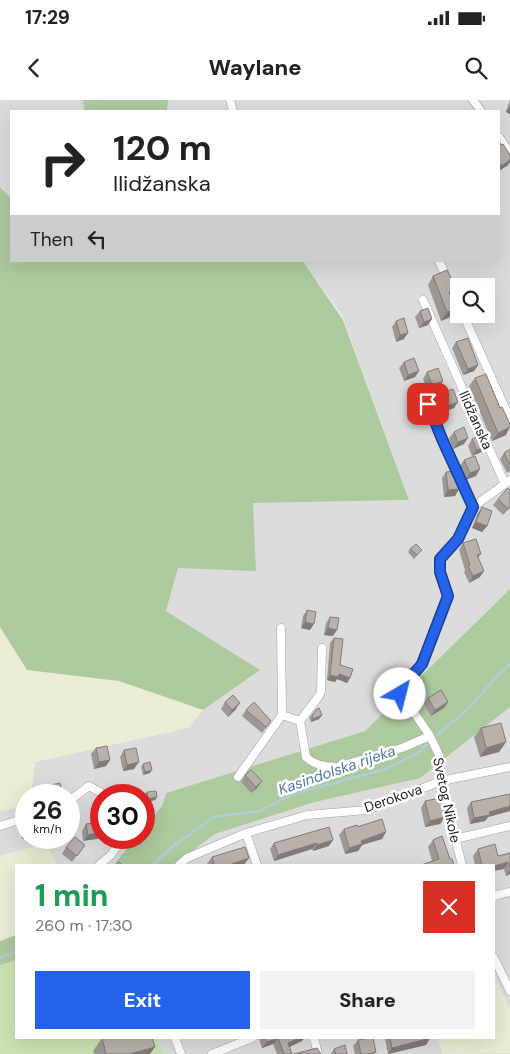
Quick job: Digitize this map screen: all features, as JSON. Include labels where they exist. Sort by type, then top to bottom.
[{"type":"street","points":[[500,138],[510,153]]},
{"type":"street","points":[[439,262],[450,285]]},
{"type":"street","name":"Ilidžanska","points":[[423,300],[508,482],[473,507],[458,539],[440,559],[440,572],[448,596],[422,664],[406,683],[400,694],[401,698],[413,710],[430,736]]},
{"type":"street","points":[[467,323],[510,419]]},
{"type":"street","points":[[428,404],[473,507]]},
{"type":"street","points":[[238,777],[282,715],[282,628]]},
{"type":"street","points":[[322,648],[321,691],[300,721],[306,757],[327,768],[347,765],[402,748],[430,736]]},
{"type":"street","points":[[282,715],[300,721]]},
{"type":"street","name":"Svetog Nikole","points":[[430,736],[439,755],[442,781],[462,864]]},
{"type":"street","name":"Derokova","points":[[180,864],[187,858],[246,833],[307,814],[367,810],[442,781],[510,767]]},
{"type":"street","points":[[0,826],[15,821]]},
{"type":"street","points":[[455,838],[510,826]]},
{"type":"street","points":[[246,833],[257,864]]},
{"type":"street","points":[[100,864],[115,849]]},
{"type":"street","points":[[495,896],[510,892]]},
{"type":"street","points":[[495,960],[510,991]]},
{"type":"street","points":[[175,1039],[181,1054]]},
{"type":"street","points":[[212,1054],[250,1039]]},
{"type":"street","points":[[314,1039],[318,1054]]},
{"type":"shaded area","points":[[0,100],[83,100],[84,110],[10,110],[10,197],[0,187]]},
{"type":"shaded area","points":[[168,100],[510,100],[510,589],[365,731],[166,793],[162,806],[155,815],[155,784],[90,784],[90,849],[127,849],[116,864],[57,864],[48,849],[80,849],[80,784],[32,784],[35,762],[188,728],[203,710],[259,670],[166,611],[178,567],[253,503],[409,500],[342,315],[304,262],[500,262],[500,110],[167,110]]},
{"type":"shaded area","points":[[510,707],[510,1054],[164,1054],[156,1039],[495,1039],[495,864],[175,864],[215,834],[315,802],[495,718]]},
{"type":"shaded area","points":[[15,808],[15,849],[26,849],[0,856],[0,811]]},
{"type":"green space","points":[[83,100],[168,100],[167,110],[84,110]]},
{"type":"green space","points":[[0,187],[10,197],[10,262],[304,262],[343,320],[409,500],[253,503],[256,571],[178,568],[166,611],[260,670],[203,710],[119,681],[27,670],[0,627]]},
{"type":"green space","points":[[510,589],[510,707],[420,778],[315,802],[215,834],[175,864],[116,864],[127,849],[155,849],[155,815],[162,806],[166,793],[365,731]]},
{"type":"green space","points":[[0,627],[27,670],[119,681],[203,710],[188,728],[35,762],[32,784],[15,784],[15,808],[0,811]]},
{"type":"green space","points":[[26,849],[48,849],[57,864],[15,864],[15,935],[0,941],[0,856]]},
{"type":"green space","points":[[15,935],[15,960],[0,965],[0,941]]},
{"type":"green space","points":[[15,960],[15,1039],[156,1039],[164,1054],[0,1054],[0,965]]},
{"type":"green space","points":[[495,977],[510,1009],[510,1053],[442,1054],[438,1039],[495,1039]]},
{"type":"building","points":[[500,143],[501,145],[503,144],[510,155],[510,160],[501,166]]},
{"type":"building","points":[[447,270],[451,278],[450,311],[447,312],[433,276]]},
{"type":"building","points":[[428,308],[432,319],[424,322],[420,311]]},
{"type":"building","points":[[404,318],[408,333],[400,335],[396,321]]},
{"type":"building","points":[[468,338],[478,365],[468,369],[456,342]]},
{"type":"building","points":[[414,358],[419,371],[408,375],[404,362]]},
{"type":"building","points":[[438,368],[443,381],[432,385],[427,372]]},
{"type":"building","points":[[486,374],[500,408],[502,407],[510,424],[510,427],[498,433],[475,378]]},
{"type":"building","points":[[453,389],[458,402],[447,406],[442,393]]},
{"type":"building","points":[[422,397],[427,410],[416,414],[411,401]]},
{"type":"building","points":[[464,427],[468,438],[458,442],[454,432]]},
{"type":"building","points":[[484,434],[489,445],[477,450],[472,439]]},
{"type":"building","points":[[510,449],[510,465],[504,453]]},
{"type":"building","points":[[475,456],[480,469],[470,473],[464,460]]},
{"type":"building","points":[[457,471],[459,489],[448,490],[446,472]]},
{"type":"building","points":[[508,488],[510,490],[510,506],[508,509],[498,499]]},
{"type":"building","points":[[482,507],[492,511],[487,526],[476,522]]},
{"type":"building","points":[[476,539],[481,554],[477,555],[484,571],[473,576],[468,566],[470,565],[463,543]]},
{"type":"building","points":[[416,544],[422,550],[417,555],[410,549]]},
{"type":"building","points":[[307,610],[316,612],[314,624],[305,622]]},
{"type":"building","points":[[330,617],[339,618],[337,630],[328,628]]},
{"type":"building","points":[[334,638],[343,639],[340,665],[353,669],[350,678],[339,674],[338,677],[330,675]]},
{"type":"building","points":[[441,690],[448,702],[435,710],[428,698]]},
{"type":"building","points":[[233,695],[240,703],[232,710],[225,702]]},
{"type":"building","points":[[254,702],[271,721],[266,727],[246,710]]},
{"type":"building","points":[[319,708],[322,715],[313,719],[312,715]]},
{"type":"building","points":[[501,723],[506,742],[486,748],[481,728]]},
{"type":"building","points":[[107,746],[110,760],[99,762],[96,748]]},
{"type":"building","points":[[136,748],[139,762],[127,765],[124,750]]},
{"type":"building","points":[[150,762],[152,770],[145,772],[143,764]]},
{"type":"building","points":[[251,770],[262,781],[256,787],[245,775]]},
{"type":"building","points":[[510,794],[510,806],[489,812],[490,815],[474,818],[471,802]]},
{"type":"building","points":[[440,798],[445,817],[430,821],[425,801]]},
{"type":"building","points":[[382,819],[386,832],[361,841],[362,844],[349,848],[344,829]]},
{"type":"building","points":[[90,823],[90,835],[88,835],[86,824]]},
{"type":"building","points":[[329,827],[333,840],[278,855],[274,843]]},
{"type":"building","points":[[442,836],[454,864],[424,864],[439,859],[433,840]]},
{"type":"building","points":[[80,841],[85,845],[77,856],[68,849],[80,849]]},
{"type":"building","points":[[495,844],[498,856],[510,853],[510,867],[508,862],[495,866],[495,864],[482,864],[478,849]]},
{"type":"building","points":[[245,847],[249,858],[232,864],[214,864],[212,857]]},
{"type":"building","points":[[102,1039],[152,1039],[155,1047],[130,1054],[106,1054]]},
{"type":"building","points":[[278,1039],[297,1039],[288,1043],[292,1054],[284,1054]]},
{"type":"building","points":[[373,1039],[376,1052],[361,1054],[358,1040]]},
{"type":"building","points":[[390,1039],[426,1039],[392,1048]]},
{"type":"building","points":[[345,1045],[347,1054],[336,1054],[334,1049]]},
{"type":"building","points":[[317,1048],[321,1054],[294,1054]]},
{"type":"waterway","name":"Kasindolska rijeka","points":[[154,864],[172,847],[214,817],[260,811],[293,794],[386,769],[417,753],[470,707],[510,664]]},
{"type":"waterway","name":"Kasindolska rijeka","points":[[0,958],[15,952]]},
{"type":"route","points":[[400,694],[402,688],[422,664],[448,596],[440,572],[440,559],[458,539],[473,507],[468,500],[428,404]]}]
